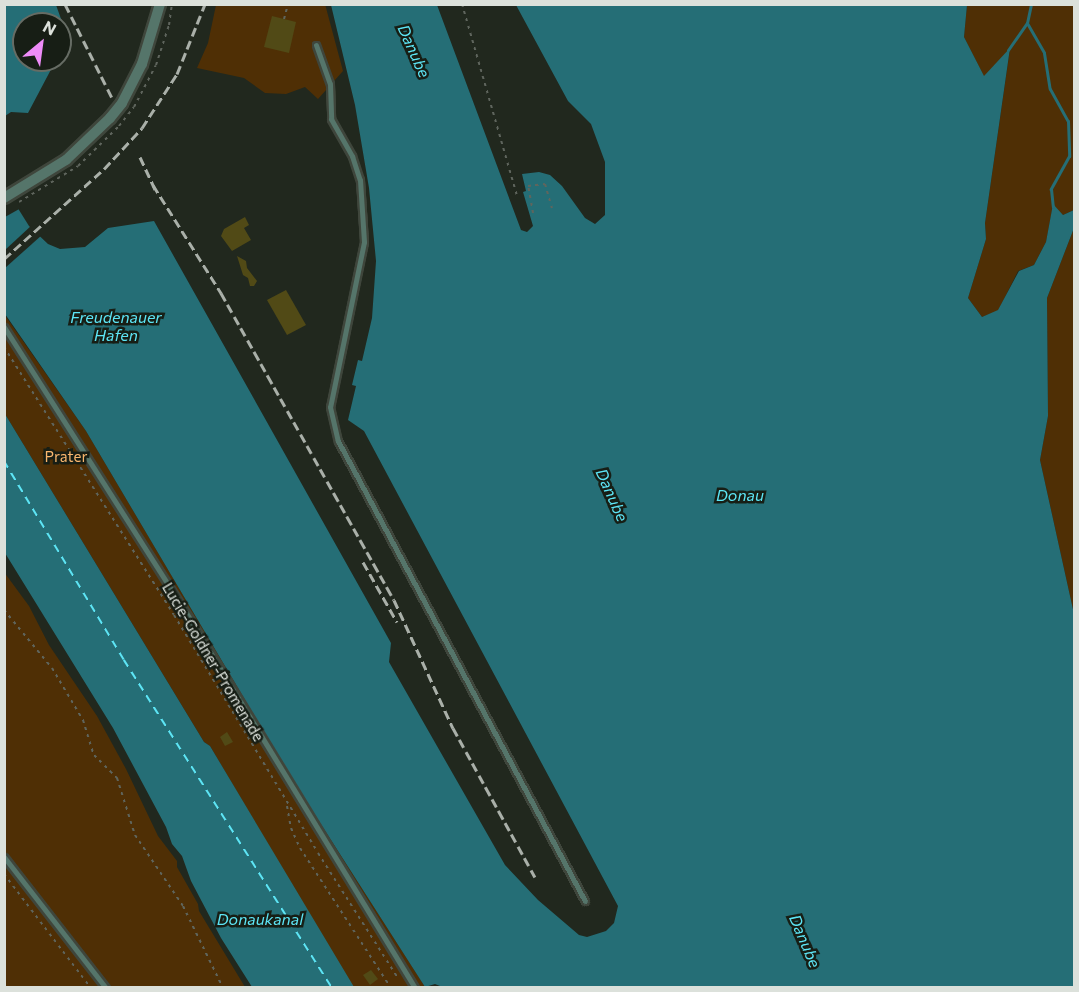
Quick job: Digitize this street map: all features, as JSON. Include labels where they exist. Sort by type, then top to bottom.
[{"type":"street","points":[[9,202],[69,165],[122,103],[146,54],[160,4]]},
{"type":"lane","points":[[316,45],[330,84],[330,119],[352,156],[360,180],[364,242],[330,407],[338,441],[585,901]]},
{"type":"lane","points":[[4,327],[191,621],[415,987]]},
{"type":"lane","points":[[4,856],[106,987]]},
{"type":"path","points":[[284,19],[288,4]]},
{"type":"path","points":[[462,4],[517,195]]},
{"type":"path","points":[[9,202],[69,165]]},
{"type":"path","points":[[533,213],[528,186],[545,184],[552,208]]},
{"type":"path","name":"Lucie-Goldner-Promenade","points":[[4,347],[174,615],[287,803],[398,978]]},
{"type":"path","points":[[4,610],[52,668],[82,720],[94,755],[117,778],[135,835],[183,906],[223,987]]},
{"type":"path","points":[[287,803],[291,828],[300,848],[391,987]]},
{"type":"path","points":[[4,874],[92,987]]},
{"type":"green space","points":[[325,4],[343,71],[318,99],[305,87],[286,94],[265,93],[244,78],[197,68],[208,43],[216,5]]},
{"type":"green space","points":[[967,5],[1074,5],[1074,210],[1063,215],[1053,205],[1046,242],[1034,265],[1018,271],[998,311],[982,317],[968,298],[986,239],[985,223],[1010,49],[984,77],[964,37]]},
{"type":"green space","points":[[1074,228],[1074,614],[1040,460],[1048,416],[1047,298]]},
{"type":"green space","name":"Prater","points":[[4,314],[86,431],[290,776],[425,987],[354,987],[349,982],[210,746],[204,742],[5,414]]},
{"type":"green space","points":[[4,572],[29,606],[49,645],[97,716],[126,769],[158,836],[177,861],[177,867],[198,904],[199,911],[245,987],[5,987]]},
{"type":"water","points":[[5,4],[56,5],[59,12],[12,12],[12,72],[50,72],[28,113],[11,112],[5,116]]},
{"type":"water","name":"Donau","points":[[331,5],[437,5],[521,230],[527,232],[533,226],[523,192],[526,191],[522,174],[539,172],[550,175],[562,186],[585,218],[595,224],[605,215],[605,162],[591,124],[568,101],[516,5],[967,5],[964,37],[984,76],[1010,48],[985,223],[986,239],[968,298],[982,317],[998,310],[1019,271],[1034,265],[1046,242],[1053,204],[1063,215],[1074,210],[1074,228],[1047,298],[1048,416],[1040,460],[1074,614],[1074,987],[445,988],[435,984],[425,987],[290,776],[86,431],[5,314],[4,186],[29,226],[48,244],[60,249],[85,247],[108,228],[154,221],[391,643],[389,662],[505,865],[538,900],[579,935],[587,937],[606,931],[614,923],[618,906],[364,431],[348,420],[356,386],[352,385],[358,360],[362,361],[372,318],[376,261],[369,188],[355,105]]},
{"type":"water","name":"Donaukanal","points":[[5,414],[204,742],[210,746],[354,987],[252,987],[221,938],[191,881],[182,856],[172,844],[166,827],[113,728],[5,553]]},
{"type":"pier","points":[[8,186],[21,208],[5,217],[5,189]]},
{"type":"pier","points":[[32,225],[42,235],[5,268],[5,250]]},
{"type":"building","points":[[272,16],[296,22],[289,53],[264,47]]},
{"type":"building","points":[[245,217],[249,225],[244,228],[251,240],[232,251],[221,236],[224,229]]},
{"type":"building","points":[[237,256],[246,261],[247,268],[257,281],[254,286],[250,286],[248,278],[243,275]]},
{"type":"building","points":[[286,290],[306,325],[287,335],[267,300]]},
{"type":"building","points":[[227,732],[233,742],[225,746],[220,737]]},
{"type":"building","points":[[371,970],[378,979],[370,985],[363,975]]},
{"type":"waterway","points":[[1008,50],[1027,23],[1031,4]]},
{"type":"waterway","points":[[1027,23],[1044,53],[1050,89],[1068,121],[1069,156],[1051,189],[1053,207]]},
{"type":"ferry route","points":[[4,461],[124,660],[332,988]]},
{"type":"railway","points":[[65,4],[112,98]]},
{"type":"railway","points":[[4,259],[104,169],[142,128],[177,74],[205,4]]},
{"type":"railway","points":[[140,157],[157,193]]},
{"type":"railway","points":[[153,185],[221,293],[394,600],[453,728],[535,877]]},
{"type":"railway","points":[[363,562],[397,622]]},
{"type":"water label","name":"Danube","points":[[414,51]]},
{"type":"water label","name":"Freudenauer Hafen","points":[[116,326]]},
{"type":"water label","name":"Danube","points":[[612,495]]},
{"type":"water label","name":"Danube","points":[[805,941]]}]
